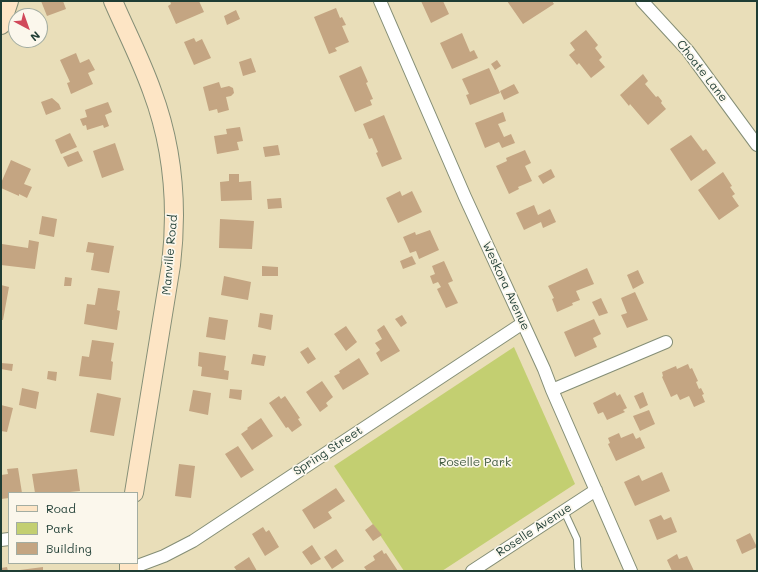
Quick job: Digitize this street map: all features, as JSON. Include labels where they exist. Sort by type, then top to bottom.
[{"type":"main road","points":[[1,25],[8,1]]},
{"type":"main road","name":"Manville Road","points":[[113,1],[141,63],[157,106],[169,153],[174,196],[174,235],[171,265],[134,492]]},
{"type":"street","name":"Weskora Avenue","points":[[380,1],[465,197],[544,369],[631,571]]},
{"type":"street","name":"Choate Lane","points":[[642,1],[688,52],[757,145]]},
{"type":"street","name":"Spring Street","points":[[129,568],[164,556],[193,540],[523,323]]},
{"type":"street","points":[[552,390],[666,342]]},
{"type":"street","name":"Roselle Avenue","points":[[472,571],[596,490]]},
{"type":"lane","points":[[564,511],[577,540],[579,571]]},
{"type":"green space","name":"Roselle Park","points":[[514,347],[575,484],[442,571],[404,571],[334,466]]},
{"type":"building","points":[[41,1],[63,1],[66,9],[48,16],[48,8],[44,8]]},
{"type":"building","points":[[170,1],[199,1],[204,12],[176,24],[168,6],[171,4]]},
{"type":"building","points":[[421,1],[443,1],[449,14],[431,23]]},
{"type":"building","points":[[507,1],[552,1],[554,4],[523,24]]},
{"type":"building","points":[[336,8],[340,18],[342,17],[346,25],[342,26],[349,42],[335,48],[337,51],[329,54],[314,17]]},
{"type":"building","points":[[236,10],[240,19],[227,25],[224,16]]},
{"type":"building","points":[[586,30],[598,45],[595,48],[602,57],[599,60],[605,67],[591,78],[579,63],[577,65],[569,55],[575,50],[570,43]]},
{"type":"building","points":[[462,33],[470,52],[474,50],[478,58],[452,69],[440,43]]},
{"type":"building","points":[[194,38],[196,42],[202,39],[211,58],[194,65],[184,42]]},
{"type":"building","points":[[76,53],[80,63],[89,59],[95,70],[88,73],[93,84],[71,94],[67,83],[70,82],[60,60]]},
{"type":"building","points":[[251,58],[256,72],[243,76],[239,62]]},
{"type":"building","points":[[497,60],[501,66],[495,70],[491,64]]},
{"type":"building","points":[[361,66],[373,99],[370,100],[372,105],[355,112],[339,76]]},
{"type":"building","points":[[489,68],[500,93],[470,105],[466,95],[469,94],[462,79]]},
{"type":"building","points":[[643,74],[648,81],[645,84],[656,97],[658,96],[666,109],[648,125],[620,95]]},
{"type":"building","points":[[219,82],[221,88],[229,86],[233,88],[234,93],[231,96],[226,97],[229,110],[218,113],[217,109],[209,111],[203,87]]},
{"type":"building","points":[[514,84],[519,93],[504,100],[500,91]]},
{"type":"building","points":[[52,98],[59,104],[61,109],[46,115],[41,102]]},
{"type":"building","points":[[108,102],[112,112],[105,115],[109,126],[104,128],[103,125],[87,130],[86,125],[83,126],[80,119],[87,117],[85,110]]},
{"type":"building","points":[[503,112],[506,121],[498,124],[504,137],[511,134],[515,143],[502,148],[499,142],[485,148],[475,123]]},
{"type":"building","points":[[384,115],[402,159],[382,167],[372,138],[369,139],[363,124]]},
{"type":"building","points":[[240,127],[243,141],[237,142],[239,150],[217,154],[214,136],[227,134],[226,129]]},
{"type":"building","points":[[70,133],[77,147],[61,154],[55,140]]},
{"type":"building","points":[[691,135],[703,151],[706,149],[716,163],[691,181],[670,149]]},
{"type":"building","points":[[115,143],[124,170],[102,178],[93,151]]},
{"type":"building","points":[[278,145],[280,155],[265,157],[263,147]]},
{"type":"building","points":[[525,150],[531,163],[525,166],[532,181],[518,187],[519,189],[509,194],[496,166],[507,161],[506,158]]},
{"type":"building","points":[[78,151],[83,161],[68,167],[63,157]]},
{"type":"building","points":[[11,160],[31,169],[24,184],[32,187],[27,198],[1,188],[1,183]]},
{"type":"building","points":[[551,169],[555,177],[543,184],[538,176]]},
{"type":"building","points":[[723,172],[732,186],[730,187],[735,194],[732,196],[739,206],[719,220],[698,190]]},
{"type":"building","points":[[229,174],[239,174],[239,182],[251,181],[252,200],[221,201],[220,182],[229,181]]},
{"type":"building","points":[[400,191],[402,196],[412,191],[422,212],[398,223],[386,198]]},
{"type":"building","points":[[281,198],[282,208],[268,209],[267,199]]},
{"type":"building","points":[[534,205],[538,215],[550,209],[556,222],[543,228],[541,222],[524,230],[516,213]]},
{"type":"building","points":[[42,216],[57,219],[54,237],[39,234]]},
{"type":"building","points":[[220,219],[254,221],[252,249],[219,248]]},
{"type":"building","points":[[430,230],[439,250],[419,259],[416,251],[410,253],[403,237],[415,232],[416,235]]},
{"type":"building","points":[[29,240],[39,242],[35,269],[1,265],[2,244],[28,248]]},
{"type":"building","points":[[88,242],[114,246],[109,273],[91,270],[94,253],[86,252]]},
{"type":"building","points":[[412,256],[416,264],[403,269],[400,261]]},
{"type":"building","points":[[444,261],[453,281],[448,283],[458,303],[446,308],[437,289],[441,287],[438,282],[433,284],[430,276],[435,274],[432,266]]},
{"type":"building","points":[[262,266],[278,267],[278,276],[262,276]]},
{"type":"building","points":[[587,268],[594,284],[576,291],[580,300],[557,312],[552,299],[554,298],[548,286]]},
{"type":"building","points":[[638,270],[644,283],[633,289],[627,275]]},
{"type":"building","points":[[224,276],[251,282],[248,300],[221,295]]},
{"type":"building","points":[[65,277],[72,278],[71,286],[64,286]]},
{"type":"building","points":[[1,285],[9,287],[3,320],[1,320]]},
{"type":"building","points":[[98,288],[120,291],[117,310],[120,311],[117,330],[84,324],[87,304],[95,305]]},
{"type":"building","points":[[635,292],[648,320],[627,328],[621,315],[627,313],[621,298]]},
{"type":"building","points":[[601,298],[608,313],[599,316],[592,302]]},
{"type":"building","points":[[260,313],[273,315],[271,330],[258,327]]},
{"type":"building","points":[[402,315],[407,323],[401,327],[395,319]]},
{"type":"building","points":[[209,317],[228,320],[225,340],[206,337]]},
{"type":"building","points":[[594,319],[601,334],[593,338],[597,347],[575,357],[564,332]]},
{"type":"building","points":[[384,325],[400,351],[381,362],[376,353],[380,350],[375,343],[382,339],[377,330]]},
{"type":"building","points":[[346,326],[357,342],[346,351],[334,334]]},
{"type":"building","points":[[92,340],[114,343],[111,361],[113,362],[111,380],[79,376],[82,356],[89,357]]},
{"type":"building","points":[[308,347],[316,359],[308,364],[300,352]]},
{"type":"building","points":[[199,352],[226,356],[224,370],[229,371],[228,380],[201,376],[202,367],[198,366]]},
{"type":"building","points":[[253,354],[266,356],[264,366],[251,364]]},
{"type":"building","points":[[359,358],[369,374],[343,390],[334,376]]},
{"type":"building","points":[[1,363],[13,364],[12,371],[1,369]]},
{"type":"building","points":[[688,364],[690,369],[692,368],[698,381],[696,382],[699,389],[701,388],[704,394],[702,395],[705,402],[694,407],[689,396],[680,400],[677,394],[671,397],[662,377],[662,372],[676,366],[677,369]]},
{"type":"building","points":[[48,371],[57,372],[56,381],[47,379]]},
{"type":"building","points":[[322,381],[333,397],[326,403],[328,406],[320,412],[306,392]]},
{"type":"building","points":[[22,388],[39,392],[36,409],[19,405]]},
{"type":"building","points":[[230,389],[242,390],[241,400],[229,398]]},
{"type":"building","points":[[193,390],[211,393],[208,415],[189,411]]},
{"type":"building","points":[[615,392],[617,396],[620,394],[627,408],[623,410],[625,412],[607,420],[603,412],[598,414],[593,403]]},
{"type":"building","points":[[643,392],[648,405],[640,409],[634,396]]},
{"type":"building","points":[[97,393],[121,398],[114,436],[90,432]]},
{"type":"building","points":[[279,396],[281,399],[285,396],[300,418],[298,419],[302,425],[292,432],[288,427],[286,428],[269,403]]},
{"type":"building","points":[[1,405],[13,408],[7,432],[1,431]]},
{"type":"building","points":[[649,410],[655,424],[640,431],[633,416]]},
{"type":"building","points":[[261,418],[273,436],[252,450],[241,434]]},
{"type":"building","points":[[619,433],[621,438],[633,433],[636,439],[640,437],[645,448],[616,461],[608,444],[610,443],[608,438]]},
{"type":"building","points":[[238,446],[254,470],[241,478],[225,454]]},
{"type":"building","points":[[179,464],[195,466],[191,498],[175,496]]},
{"type":"building","points":[[18,468],[22,492],[8,492],[8,498],[1,499],[1,475],[8,474],[7,469]]},
{"type":"building","points":[[77,469],[80,491],[35,492],[32,474]]},
{"type":"building","points":[[662,472],[670,491],[635,506],[624,482],[639,475],[642,481]]},
{"type":"building","points":[[336,488],[345,501],[328,512],[332,518],[314,529],[302,510]]},
{"type":"building","points":[[661,515],[664,520],[671,517],[677,532],[657,540],[649,520]]},
{"type":"building","points":[[373,524],[382,535],[373,541],[365,530]]},
{"type":"building","points":[[263,527],[266,532],[269,530],[279,547],[265,556],[252,534]]},
{"type":"building","points":[[750,533],[757,547],[742,554],[736,540]]},
{"type":"building","points":[[312,545],[321,559],[311,565],[302,552]]},
{"type":"building","points":[[336,549],[344,561],[332,569],[324,557]]},
{"type":"building","points":[[382,550],[384,554],[386,553],[398,571],[367,571],[364,567],[375,560],[373,556]]},
{"type":"building","points":[[677,554],[679,559],[687,556],[694,571],[672,571],[667,560]]},
{"type":"building","points":[[249,557],[257,571],[237,571],[234,567]]},
{"type":"building","points":[[7,567],[8,571],[1,571],[1,568]]},
{"type":"building","points":[[43,567],[43,571],[20,571],[20,570]]}]
